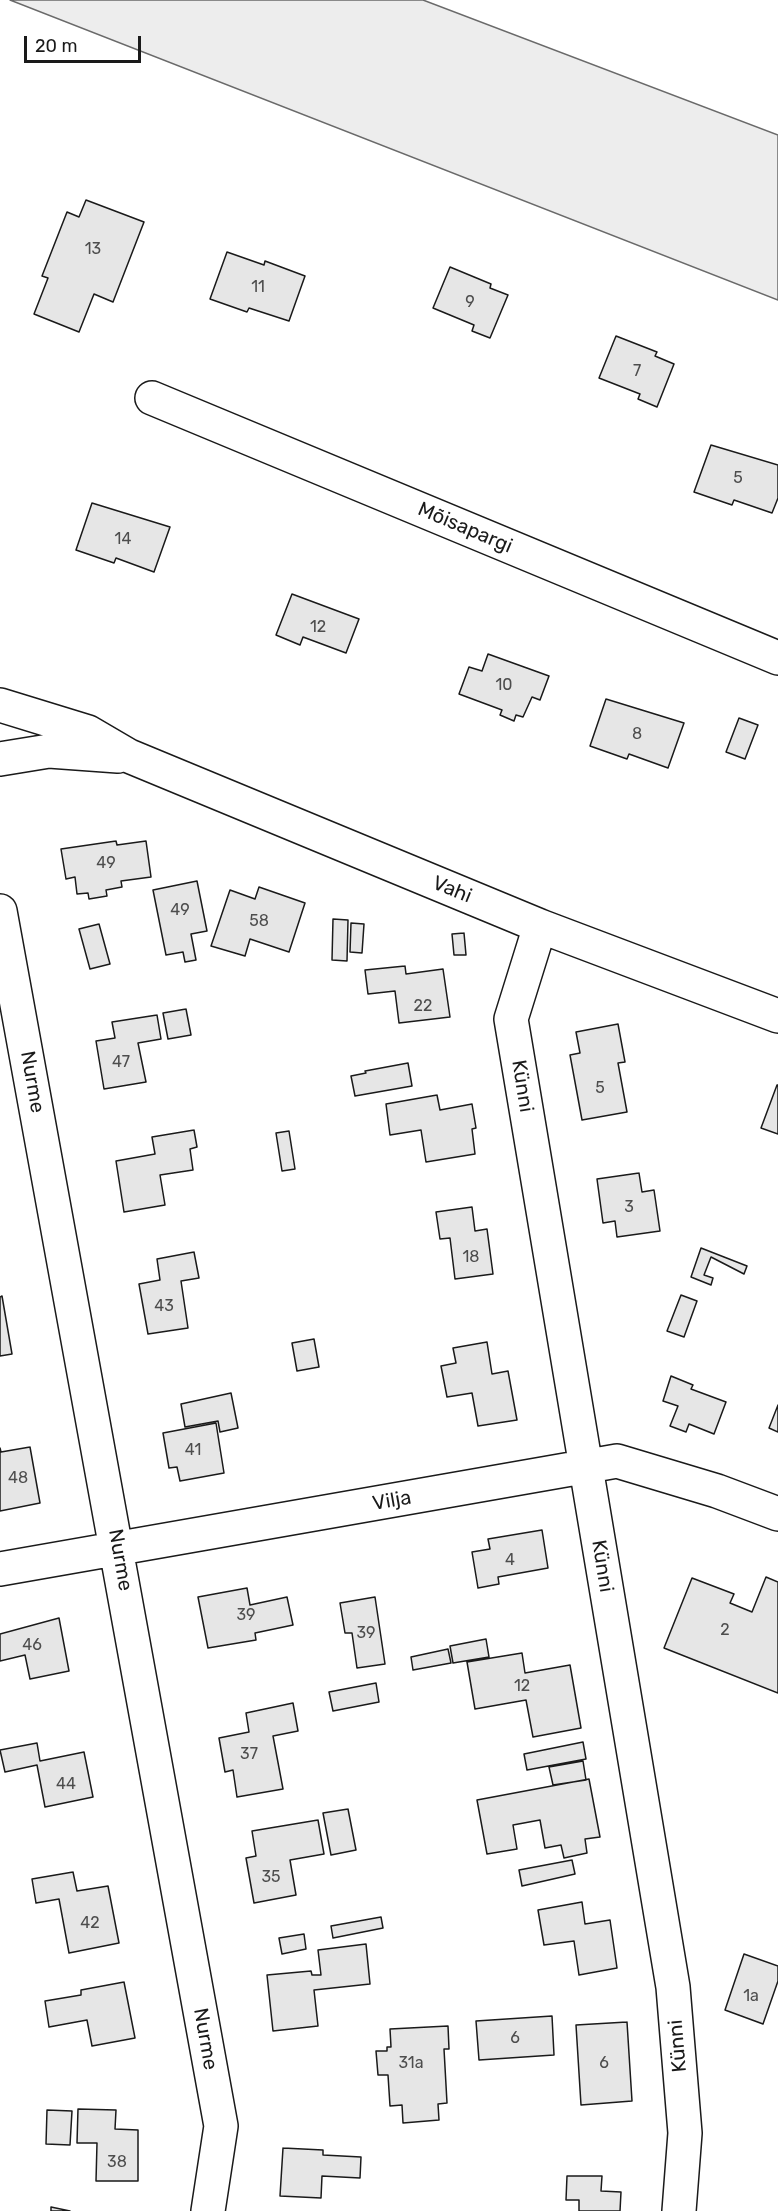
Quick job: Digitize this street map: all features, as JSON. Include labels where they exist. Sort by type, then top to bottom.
[{"type":"street","name":"Mõisapargi","points":[[152,398],[778,658]]},
{"type":"street","name":"Vahi","points":[[0,705],[88,732],[129,756],[540,926],[778,1016]]},
{"type":"street","name":"Vahi","points":[[0,759],[49,751],[129,756]]},
{"type":"street","name":"Nurme","points":[[0,910],[118,1549],[221,2126],[208,2211]]},
{"type":"street","name":"Künni","points":[[540,926],[511,1018],[673,1987],[685,2133],[680,2211]]},
{"type":"street","name":"Vilja","points":[[0,1569],[617,1461],[717,1491],[778,1515]]},
{"type":"shaded area","points":[[10,0],[423,0],[778,135],[778,300]]},
{"type":"building","points":[[86,200],[144,222],[113,302],[94,294],[79,332],[34,314],[48,278],[42,276],[67,212],[79,217]]},
{"type":"building","points":[[227,252],[264,265],[265,261],[305,276],[289,321],[249,308],[247,312],[210,299]]},
{"type":"building","points":[[450,267],[491,284],[490,288],[508,295],[490,338],[472,331],[474,325],[433,308]]},
{"type":"building","points":[[616,336],[657,352],[655,356],[674,364],[657,407],[638,399],[640,394],[599,378]]},
{"type":"building","points":[[711,445],[778,465],[778,498],[772,513],[734,500],[732,505],[694,492]]},
{"type":"building","points":[[92,503],[170,527],[154,572],[116,558],[114,563],[76,550]]},
{"type":"building","points":[[292,594],[359,619],[346,653],[303,637],[300,645],[276,635]]},
{"type":"building","points":[[488,654],[549,676],[540,700],[532,697],[523,717],[516,715],[514,721],[500,715],[502,710],[459,694],[469,667],[482,671]]},
{"type":"building","points":[[606,699],[684,723],[668,768],[629,754],[627,759],[590,746]]},
{"type":"building","points":[[739,718],[758,725],[745,759],[726,752]]},
{"type":"building","points":[[116,841],[117,845],[146,841],[151,877],[121,881],[122,887],[106,890],[107,896],[89,899],[88,893],[77,894],[75,877],[66,879],[61,849]]},
{"type":"building","points":[[197,881],[207,931],[191,934],[196,960],[185,962],[183,952],[166,955],[153,890]]},
{"type":"building","points":[[259,887],[305,903],[289,952],[250,939],[245,956],[211,946],[230,890],[255,899]]},
{"type":"building","points":[[333,919],[348,920],[347,961],[332,960]]},
{"type":"building","points":[[351,923],[364,924],[362,953],[350,952]]},
{"type":"building","points":[[99,924],[110,964],[90,969],[79,929]]},
{"type":"building","points":[[464,933],[466,955],[454,955],[452,934]]},
{"type":"building","points":[[405,966],[406,974],[443,969],[450,1017],[399,1023],[395,991],[368,994],[365,970]]},
{"type":"building","points":[[186,1009],[191,1035],[168,1039],[163,1013]]},
{"type":"building","points":[[157,1015],[161,1039],[138,1043],[146,1082],[104,1089],[96,1041],[115,1038],[112,1022]]},
{"type":"building","points":[[618,1024],[625,1062],[618,1063],[627,1112],[582,1120],[570,1055],[580,1053],[576,1032]]},
{"type":"building","points":[[408,1063],[412,1086],[355,1096],[351,1076]]},
{"type":"building","points":[[778,1085],[778,1134],[761,1128]]},
{"type":"building","points":[[437,1095],[440,1110],[472,1104],[476,1128],[472,1129],[475,1154],[426,1162],[421,1130],[390,1135],[386,1104]]},
{"type":"building","points":[[194,1130],[197,1147],[190,1149],[193,1170],[160,1175],[165,1205],[124,1212],[116,1161],[155,1154],[152,1137]]},
{"type":"building","points":[[289,1131],[295,1169],[282,1171],[276,1133]]},
{"type":"building","points":[[639,1173],[642,1192],[654,1190],[660,1231],[617,1237],[615,1221],[603,1223],[597,1179]]},
{"type":"building","points":[[472,1207],[475,1231],[487,1229],[493,1274],[455,1279],[450,1238],[440,1239],[436,1212]]},
{"type":"building","points":[[701,1248],[747,1266],[744,1274],[711,1257],[704,1275],[713,1278],[711,1285],[691,1277]]},
{"type":"building","points":[[194,1252],[199,1278],[181,1281],[188,1328],[148,1334],[139,1284],[160,1280],[157,1259]]},
{"type":"building","points":[[681,1295],[697,1301],[684,1337],[667,1331]]},
{"type":"building","points":[[2,1296],[12,1354],[0,1356],[0,1297]]},
{"type":"building","points":[[314,1339],[319,1367],[297,1371],[292,1343]]},
{"type":"building","points":[[487,1342],[492,1374],[508,1371],[517,1420],[478,1426],[472,1393],[447,1397],[441,1366],[456,1363],[453,1348]]},
{"type":"building","points":[[671,1376],[693,1385],[691,1389],[726,1402],[714,1434],[689,1424],[686,1432],[670,1426],[678,1406],[663,1401]]},
{"type":"building","points":[[231,1393],[238,1428],[220,1432],[218,1421],[185,1427],[181,1404]]},
{"type":"building","points":[[778,1405],[778,1432],[769,1428]]},
{"type":"building","points":[[216,1423],[224,1473],[180,1481],[177,1467],[169,1468],[163,1433]]},
{"type":"building","points":[[30,1447],[40,1503],[0,1511],[0,1448],[1,1452]]},
{"type":"building","points":[[542,1530],[548,1568],[498,1577],[499,1584],[478,1588],[472,1552],[490,1549],[488,1539]]},
{"type":"building","points":[[766,1577],[778,1582],[778,1693],[664,1648],[692,1578],[734,1594],[730,1603],[752,1612]]},
{"type":"building","points":[[247,1588],[250,1605],[287,1597],[293,1625],[255,1633],[256,1640],[208,1648],[198,1597]]},
{"type":"building","points":[[375,1597],[385,1664],[357,1668],[352,1633],[345,1633],[340,1603]]},
{"type":"building","points":[[59,1618],[69,1671],[30,1679],[25,1655],[0,1661],[0,1634]]},
{"type":"building","points":[[486,1639],[489,1657],[453,1663],[450,1646]]},
{"type":"building","points":[[448,1649],[451,1663],[413,1670],[411,1657]]},
{"type":"building","points":[[522,1653],[525,1673],[570,1665],[581,1728],[533,1737],[526,1700],[475,1709],[467,1662]]},
{"type":"building","points":[[376,1683],[379,1702],[333,1711],[329,1692]]},
{"type":"building","points":[[293,1703],[298,1731],[273,1736],[283,1789],[237,1797],[233,1770],[225,1772],[219,1738],[249,1732],[246,1713]]},
{"type":"building","points":[[583,1742],[586,1759],[527,1770],[524,1754]]},
{"type":"building","points":[[37,1743],[40,1761],[84,1752],[93,1797],[45,1807],[37,1765],[5,1772],[0,1750]]},
{"type":"building","points":[[583,1761],[586,1780],[553,1785],[549,1767]]},
{"type":"building","points":[[589,1779],[600,1837],[585,1839],[587,1853],[564,1858],[561,1845],[545,1848],[540,1820],[513,1825],[517,1849],[487,1854],[477,1800]]},
{"type":"building","points":[[348,1809],[356,1850],[331,1855],[323,1813]]},
{"type":"building","points":[[318,1820],[324,1854],[290,1860],[296,1895],[254,1903],[246,1858],[256,1856],[252,1831]]},
{"type":"building","points":[[572,1860],[575,1874],[522,1886],[519,1870]]},
{"type":"building","points":[[73,1872],[77,1891],[108,1886],[119,1943],[69,1953],[59,1899],[36,1903],[32,1879]]},
{"type":"building","points":[[582,1902],[585,1924],[610,1920],[617,1968],[579,1975],[574,1941],[544,1945],[538,1910]]},
{"type":"building","points":[[381,1917],[383,1928],[333,1938],[331,1926]]},
{"type":"building","points":[[304,1934],[306,1949],[282,1954],[279,1938]]},
{"type":"building","points":[[366,1944],[370,1984],[314,1990],[318,2026],[273,2031],[267,1975],[311,1971],[312,1975],[321,1975],[318,1950]]},
{"type":"building","points":[[744,1954],[778,1966],[778,1981],[763,2024],[725,2010]]},
{"type":"building","points":[[124,1982],[135,2038],[92,2046],[87,2020],[49,2027],[45,2001],[81,1995],[81,1990]]},
{"type":"building","points":[[552,2016],[554,2055],[479,2060],[476,2021]]},
{"type":"building","points":[[627,2022],[632,2101],[581,2105],[576,2025]]},
{"type":"building","points":[[448,2026],[449,2049],[444,2049],[447,2103],[438,2104],[439,2120],[403,2123],[402,2105],[390,2106],[388,2075],[378,2075],[376,2051],[387,2051],[387,2047],[391,2047],[390,2029]]},
{"type":"building","points":[[78,2109],[116,2110],[115,2129],[138,2130],[138,2181],[96,2181],[97,2143],[77,2143]]},
{"type":"building","points":[[47,2110],[72,2111],[70,2145],[46,2144]]},
{"type":"building","points":[[283,2148],[323,2150],[323,2155],[361,2157],[360,2178],[322,2176],[321,2198],[280,2196]]},
{"type":"building","points":[[567,2176],[602,2176],[601,2191],[621,2192],[620,2211],[579,2211],[579,2200],[566,2200]]},
{"type":"building","points":[[51,2207],[70,2211],[51,2211]]}]
